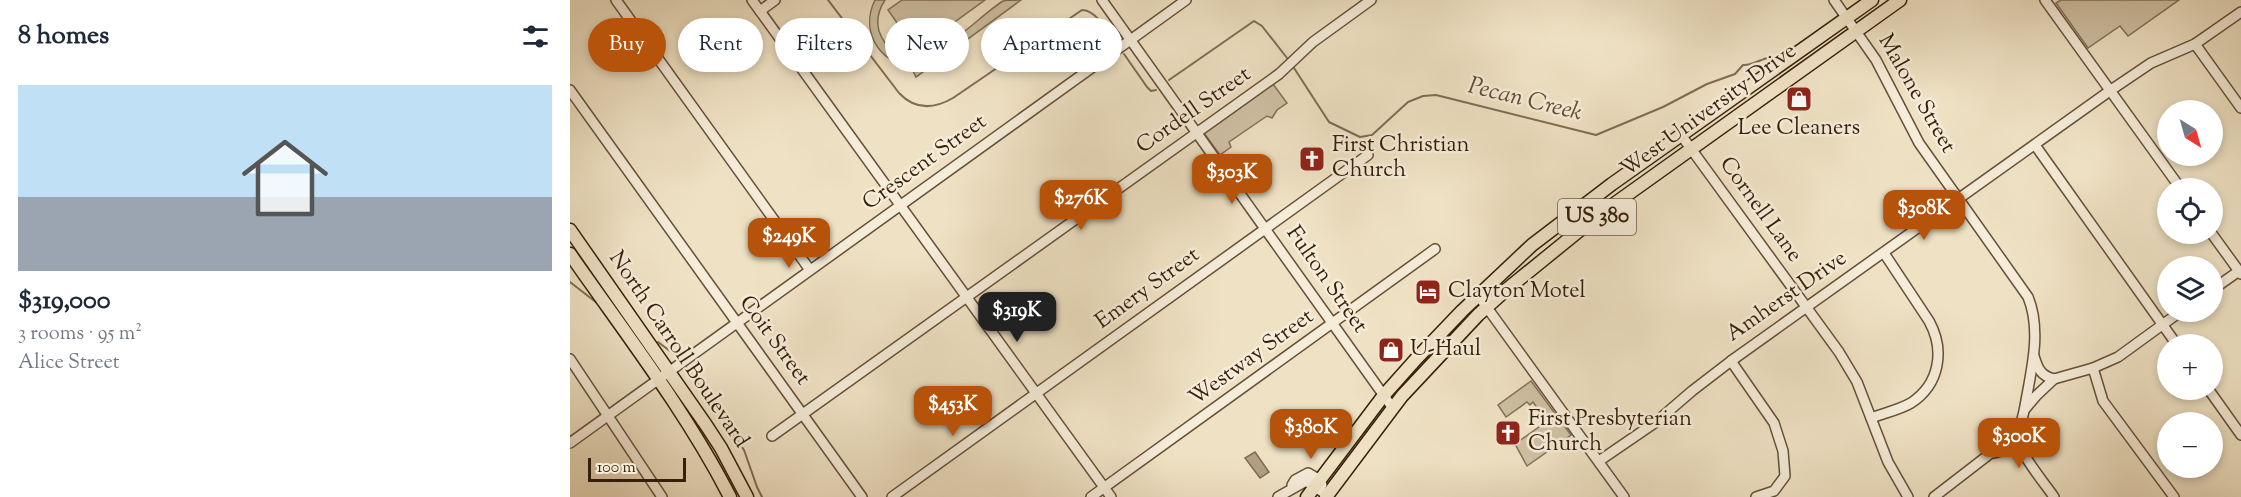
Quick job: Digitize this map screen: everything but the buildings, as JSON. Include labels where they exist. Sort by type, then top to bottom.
[{"type":"main road","name":"West University Drive","points":[[1314,488],[1384,395],[1417,358],[1478,295],[1545,234],[1872,0]]},
{"type":"main road","name":"West University Drive","points":[[1327,496],[1392,407],[1487,307],[1542,259],[1596,217],[1900,0]]},
{"type":"main road","name":"North Carroll Boulevard","points":[[570,230],[721,448],[747,497]]},
{"type":"main road","name":"North Carroll Boulevard","points":[[570,254],[706,451],[730,497]]},
{"type":"street","points":[[616,0],[810,270]]},
{"type":"street","points":[[752,0],[1111,497]]},
{"type":"street","points":[[760,11],[775,0]]},
{"type":"street","name":"Fulton Street","points":[[1102,0],[1392,407]]},
{"type":"street","name":"Crescent Street","points":[[570,443],[1186,0]]},
{"type":"street","name":"Cordell Street","points":[[772,436],[1279,74],[1313,42],[1371,0]]},
{"type":"street","name":"Malone Street","points":[[1834,0],[1876,60],[1919,143],[2028,297],[2035,321],[2024,410],[2018,427],[2022,450],[2054,497]]},
{"type":"street","points":[[2045,0],[2173,178]]},
{"type":"street","name":"Amherst Drive","points":[[1599,461],[1656,422],[1731,361],[2111,90],[2151,63],[2195,44],[2241,12]]},
{"type":"street","points":[[2195,44],[2241,108]]},
{"type":"street","name":"Coit Street","points":[[570,90],[862,497]]},
{"type":"street","name":"Cornell Lane","points":[[1681,135],[1807,307],[1857,382],[1888,462],[1908,497]]},
{"type":"street","points":[[2035,145],[2170,334]]},
{"type":"street","name":"Emery Street","points":[[892,497],[1368,155]]},
{"type":"street","points":[[2219,244],[2240,272],[2223,283]]},
{"type":"street","name":"Westway Street","points":[[1091,497],[1435,249]]},
{"type":"street","points":[[1871,418],[1909,404],[1920,396],[1929,387],[1937,368],[1939,352],[1936,332],[1884,253]]},
{"type":"street","points":[[1478,295],[1624,497]]},
{"type":"street","points":[[2032,354],[2040,372],[2047,378],[2055,379],[2093,368],[2118,357],[2166,322]]},
{"type":"street","points":[[570,359],[662,497]]},
{"type":"street","points":[[1731,361],[1774,423],[1783,451],[1785,476],[1774,491],[1756,497]]},
{"type":"street","points":[[2093,368],[2103,401],[2174,497]]},
{"type":"street","points":[[2024,410],[2055,379]]},
{"type":"street","points":[[2216,400],[2241,435]]},
{"type":"street","points":[[1934,497],[1991,453],[2018,427]]},
{"type":"street","points":[[1991,453],[2010,449],[2022,450]]},
{"type":"street","points":[[1278,497],[1289,489],[1295,480],[1308,473],[1314,488],[1327,496]]},
{"type":"shaded area","points":[[875,0],[885,0],[878,23],[885,42],[885,56],[873,38],[871,11]]},
{"type":"shaded area","points":[[902,0],[985,0],[960,18],[894,18],[888,10]]},
{"type":"shaded area","points":[[1021,0],[996,18],[981,18],[981,29],[969,38],[969,27],[992,9],[1003,1]]},
{"type":"shaded area","points":[[2061,0],[2179,0],[2128,36],[2120,26],[2088,48],[2056,3]]},
{"type":"shaded area","points":[[914,72],[923,72],[916,77]]},
{"type":"shaded area","points":[[1273,84],[1287,103],[1277,110],[1272,118],[1267,116],[1229,142],[1231,147],[1220,155],[1204,133]]},
{"type":"shaded area","points":[[1531,381],[1571,435],[1527,466],[1515,444],[1543,424],[1536,415],[1540,412],[1533,402],[1530,405],[1527,402],[1506,417],[1498,405]]},
{"type":"shaded area","points":[[1255,452],[1269,472],[1260,478],[1245,458]]},
{"type":"waterway","name":"Pecan Creek","points":[[828,0],[899,93],[905,99],[918,105],[932,106],[946,102],[991,72]]},
{"type":"waterway","name":"Pecan Creek","points":[[1070,18],[1082,10],[1092,13],[1097,18]]},
{"type":"waterway","name":"Pecan Creek","points":[[1169,80],[1254,21],[1262,26],[1287,58]]},
{"type":"waterway","name":"Pecan Creek","points":[[1124,54],[1147,87],[1151,91],[1156,90]]},
{"type":"waterway","name":"Pecan Creek","points":[[1294,68],[1329,122],[1360,137],[1372,135],[1408,102],[1423,96],[1436,95],[1596,135],[1663,107],[1707,84],[1735,74],[1743,65],[1777,58]]},
{"type":"waterway","points":[[570,282],[597,303]]},
{"type":"waterway","points":[[658,342],[678,357]]},
{"type":"waterway","points":[[686,367],[744,450],[762,497]]},
{"type":"place","name":"Lee Cleaners","points":[[1799,99]]},
{"type":"place","name":"First Christian Church","points":[[1312,159]]},
{"type":"place","name":"Clayton Motel","points":[[1428,292]]},
{"type":"place","name":"U-Haul","points":[[1391,350]]},
{"type":"place","name":"First Presbyterian Church","points":[[1508,433]]}]
